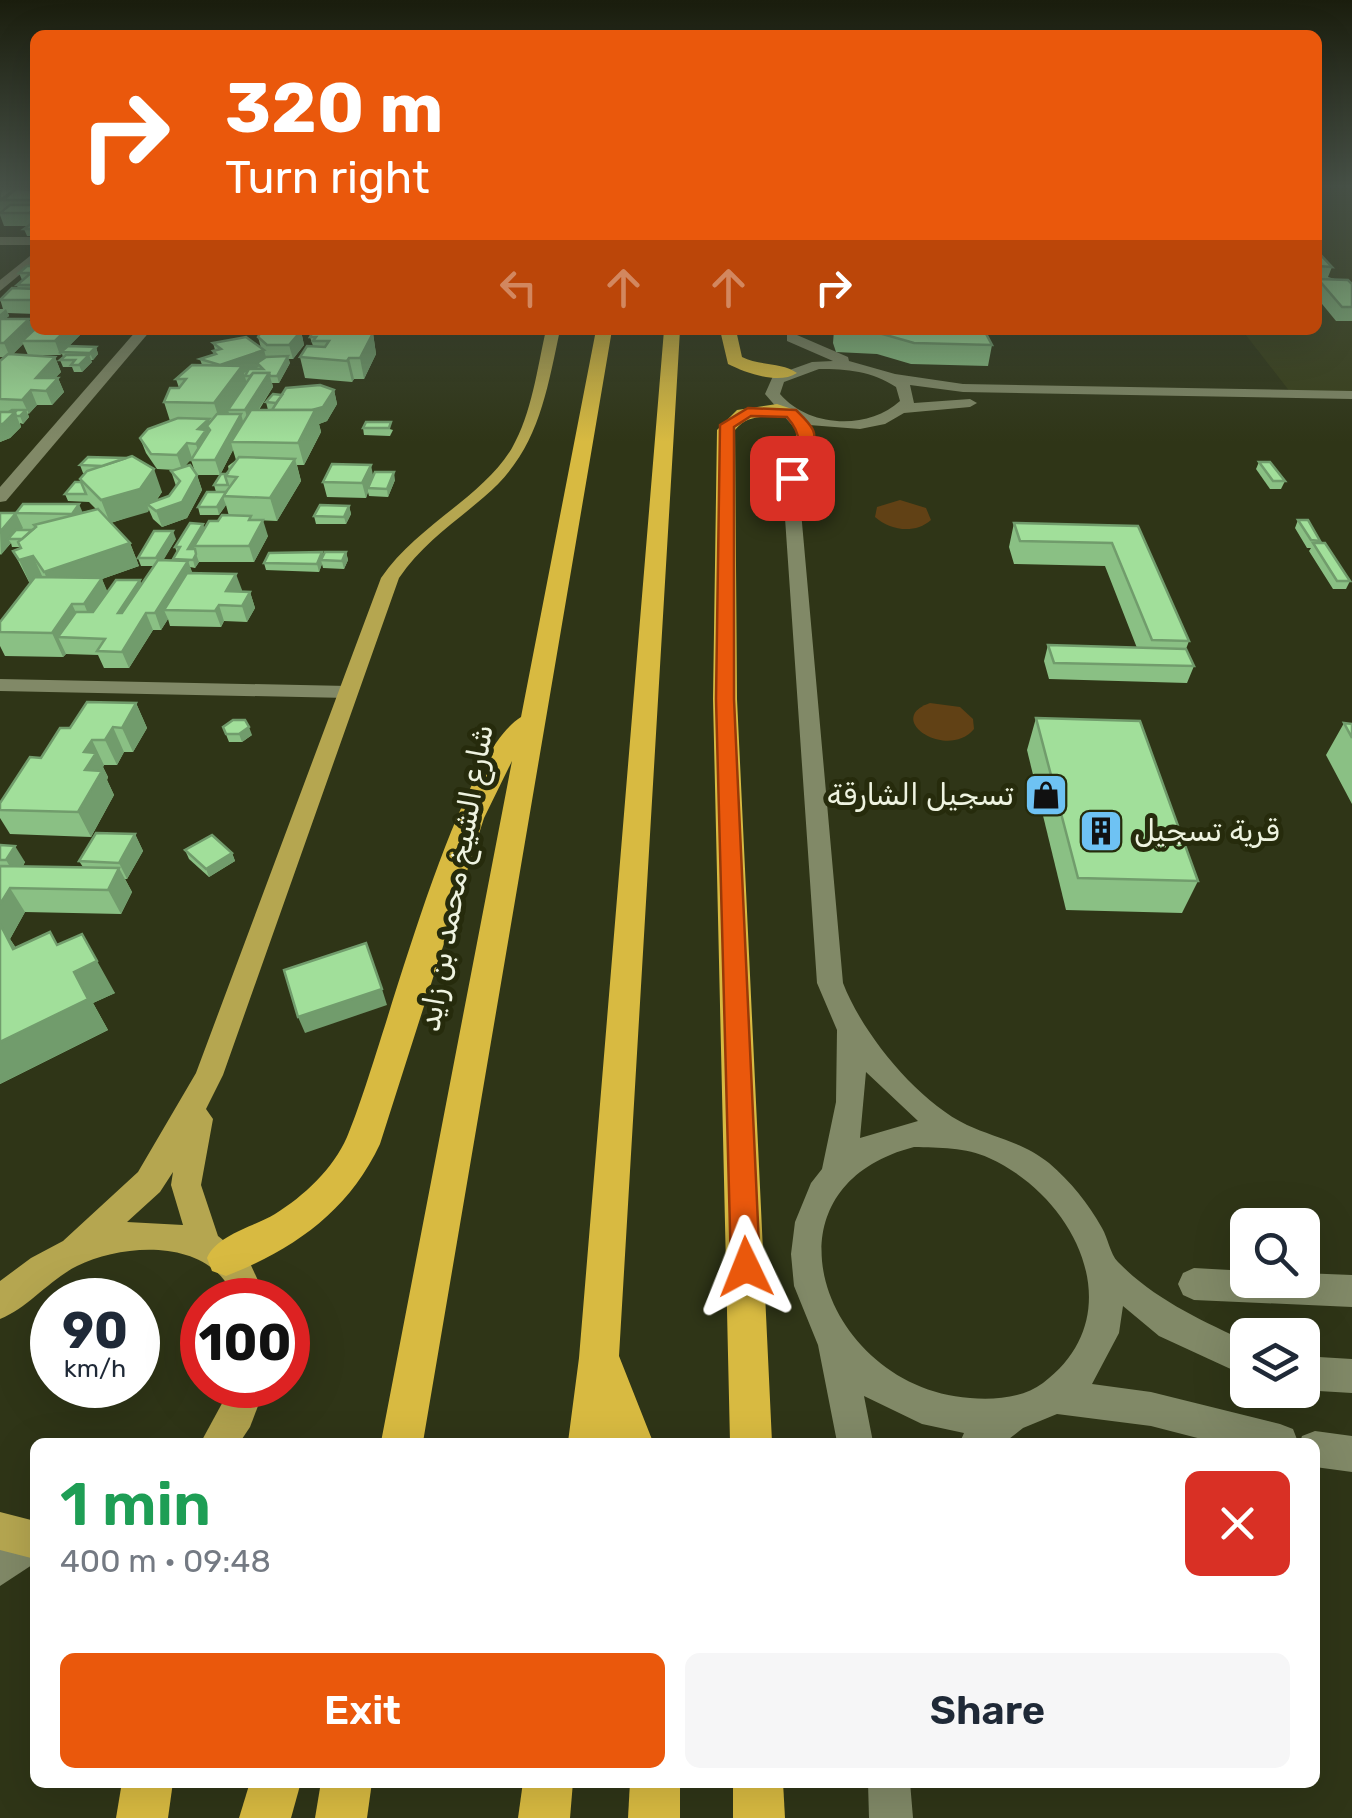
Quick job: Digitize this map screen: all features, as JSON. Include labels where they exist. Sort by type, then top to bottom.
[{"type":"highway","name":"شارع الشيخ محمد بن زايد","points":[[403,1438],[603,335]]},
{"type":"highway","points":[[589,1438],[599,1358],[672,335]]},
{"type":"highway","points":[[729,335],[734,360],[752,369],[795,371]]},
{"type":"highway","points":[[751,1438],[725,699],[726,430],[732,420],[748,412],[788,411]]},
{"type":"highway","points":[[215,1251],[309,1214],[349,1169],[362,1144],[470,818],[496,766],[531,718]]},
{"type":"highway","points":[[387,1438],[417,1350]]},
{"type":"highway","points":[[599,1358],[630,1438]]},
{"type":"highway","points":[[142,1818],[147,1788]]},
{"type":"highway","points":[[265,1818],[274,1788]]},
{"type":"highway","points":[[342,1818],[346,1788]]},
{"type":"highway","points":[[544,1818],[547,1788]]},
{"type":"highway","points":[[654,1818],[655,1788]]},
{"type":"highway","points":[[758,1788],[759,1818]]},
{"type":"main road","points":[[75,1250],[150,1182],[168,1156],[208,1075],[396,567],[422,538],[498,477],[518,452],[529,428],[552,335]]},
{"type":"main road","points":[[208,1075],[186,1172],[188,1199],[215,1251],[240,1278]]},
{"type":"main road","points":[[1,1302],[38,1271],[75,1250],[122,1235],[166,1233],[215,1251]]},
{"type":"main road","points":[[222,1438],[241,1408]]},
{"type":"street","points":[[0,496],[140,335]]},
{"type":"street","points":[[789,335],[804,352],[795,371]]},
{"type":"street","points":[[790,335],[893,378],[963,388],[1352,394]]},
{"type":"street","points":[[854,1438],[850,1406],[808,1286],[804,1242],[815,1203],[838,1170],[851,1123],[854,1077],[850,1033],[830,983],[791,489],[806,430],[772,394],[773,386],[795,371],[834,364],[866,368]]},
{"type":"street","points":[[893,378],[908,393],[902,409]]},
{"type":"street","points":[[804,450],[902,409],[954,402],[1064,404],[1194,392]]},
{"type":"street","points":[[788,411],[824,422],[862,423]]},
{"type":"street","points":[[0,686],[348,692]]},
{"type":"street","points":[[850,1033],[915,1104],[958,1136]]},
{"type":"street","points":[[838,1170],[872,1146],[914,1134],[958,1136],[1008,1151],[1051,1181],[1085,1223],[1104,1271],[1105,1318],[1088,1362],[1056,1396],[1012,1415],[983,1438]]},
{"type":"street","points":[[1104,1271],[1171,1324],[1230,1352]]},
{"type":"street","points":[[1194,1284],[1352,1291]]},
{"type":"street","points":[[826,1330],[860,1371],[906,1402],[959,1417],[1012,1415]]},
{"type":"street","points":[[1320,1374],[1352,1376]]},
{"type":"street","points":[[1056,1396],[1152,1409],[1264,1438]]},
{"type":"street","points":[[1320,1449],[1352,1454]]},
{"type":"street","points":[[0,1566],[23,1537]]},
{"type":"street","points":[[890,1788],[892,1818]]},
{"type":"shaded area","points":[[1322,272],[1352,272],[1352,398],[1294,397],[1246,335],[1322,335]]},
{"type":"shaded area","points":[[900,500],[926,508],[931,520],[903,529],[875,517],[877,507]]},
{"type":"shaded area","points":[[930,703],[960,707],[973,719],[974,729],[949,741],[924,734],[913,718],[917,710]]},
{"type":"building","points":[[30,274],[30,285],[17,285]]},
{"type":"building","points":[[1322,279],[1348,280],[1352,284],[1352,307],[1342,307]]},
{"type":"building","points":[[12,288],[30,289],[30,300],[0,300]]},
{"type":"building","points":[[0,319],[29,319],[0,343]]},
{"type":"building","points":[[30,334],[61,335],[55,341],[22,341]]},
{"type":"building","points":[[298,335],[289,345],[267,345],[258,337]]},
{"type":"building","points":[[372,335],[360,358],[347,361],[300,357],[307,346],[325,347],[329,341],[313,341],[316,337],[310,337]]},
{"type":"building","points":[[886,335],[987,335],[992,345],[914,343]]},
{"type":"building","points":[[246,337],[264,350],[220,365],[200,359],[221,349],[213,343]]},
{"type":"building","points":[[68,346],[96,347],[90,353],[61,352]]},
{"type":"building","points":[[8,354],[55,357],[36,378],[58,378],[46,391],[31,390],[22,400],[0,399],[0,361]]},
{"type":"building","points":[[66,355],[89,355],[79,365],[71,365],[75,360],[60,360]]},
{"type":"building","points":[[288,356],[277,376],[245,376],[249,369],[263,369],[257,363],[266,357]]},
{"type":"building","points":[[192,365],[242,366],[214,403],[164,402],[170,388],[179,388],[186,379],[176,379]]},
{"type":"building","points":[[253,373],[269,373],[245,410],[228,410]]},
{"type":"building","points":[[320,385],[334,390],[323,407],[272,410],[286,388]]},
{"type":"building","points":[[273,394],[282,395],[276,403],[266,402]]},
{"type":"building","points":[[251,410],[315,410],[298,443],[231,442]]},
{"type":"building","points":[[0,412],[15,412],[0,425]]},
{"type":"building","points":[[217,414],[241,414],[215,460],[191,460],[210,430],[207,426]]},
{"type":"building","points":[[178,418],[209,419],[198,429],[206,430],[196,444],[187,443],[177,455],[151,454],[140,438],[148,429]]},
{"type":"building","points":[[366,422],[391,422],[389,428],[363,428]]},
{"type":"building","points":[[132,456],[154,469],[140,489],[101,500],[80,479],[87,471]]},
{"type":"building","points":[[88,457],[126,458],[102,466],[80,465]]},
{"type":"building","points":[[239,457],[295,459],[270,498],[223,496],[237,477],[225,476]]},
{"type":"building","points":[[1259,462],[1270,462],[1285,481],[1273,481]]},
{"type":"building","points":[[332,464],[371,465],[362,483],[323,482]]},
{"type":"building","points":[[190,465],[197,475],[182,502],[156,511],[147,504],[169,496],[180,481],[171,471]]},
{"type":"building","points":[[375,472],[394,472],[387,489],[368,488]]},
{"type":"building","points":[[221,474],[227,474],[228,485],[214,485]]},
{"type":"building","points":[[75,482],[81,482],[86,494],[65,494]]},
{"type":"building","points":[[207,492],[226,492],[217,507],[198,507]]},
{"type":"building","points":[[23,504],[79,504],[72,514],[16,513]]},
{"type":"building","points":[[320,505],[349,506],[344,517],[314,516]]},
{"type":"building","points":[[98,509],[130,543],[44,572],[33,556],[19,560],[13,551],[21,548],[18,542],[34,525]]},
{"type":"building","points":[[0,513],[16,513],[0,532]]},
{"type":"building","points":[[222,515],[263,520],[249,546],[194,546],[209,521],[218,521]]},
{"type":"building","points":[[1298,520],[1308,520],[1320,541],[1311,540]]},
{"type":"building","points":[[190,523],[203,524],[188,549],[195,549],[196,554],[193,560],[173,559],[180,547],[175,547]]},
{"type":"building","points":[[1014,523],[1138,526],[1189,641],[1152,640],[1112,543],[1020,541]]},
{"type":"building","points":[[16,530],[32,530],[22,539],[8,539]]},
{"type":"building","points":[[154,531],[173,531],[156,558],[138,558]]},
{"type":"building","points":[[1313,543],[1325,543],[1350,581],[1337,581]]},
{"type":"building","points":[[322,552],[317,564],[264,563],[269,553]]},
{"type":"building","points":[[325,552],[346,552],[342,561],[321,560]]},
{"type":"building","points":[[158,560],[188,561],[155,613],[146,613],[122,652],[97,651],[105,639],[58,637],[76,612],[93,612],[116,580],[140,580],[118,613],[122,613]]},
{"type":"building","points":[[187,573],[236,574],[226,591],[250,592],[242,606],[219,605],[215,611],[164,610]]},
{"type":"building","points":[[35,577],[102,578],[84,604],[72,604],[52,633],[0,632],[0,622]]},
{"type":"building","points":[[1048,645],[1186,649],[1194,666],[1054,663]]},
{"type":"building","points":[[87,702],[136,703],[122,728],[113,727],[105,740],[92,740],[84,752],[96,753],[85,770],[102,771],[78,812],[0,810],[0,803],[30,757],[41,758],[60,728],[70,728]]},
{"type":"building","name":"قرية تسجيل","points":[[1036,718],[1140,721],[1198,881],[1078,878]]},
{"type":"building","points":[[233,720],[245,720],[249,727],[239,734],[226,734],[223,727]]},
{"type":"building","points":[[96,833],[135,834],[119,863],[79,861]]},
{"type":"building","points":[[212,835],[232,853],[206,869],[185,850]]},
{"type":"building","points":[[0,845],[15,846],[6,860],[0,860]]},
{"type":"building","points":[[0,866],[119,868],[108,890],[10,888],[0,904]]},
{"type":"building","points":[[0,924],[13,949],[50,932],[57,945],[82,934],[97,961],[74,972],[88,999],[0,1042]]},
{"type":"building","points":[[366,943],[382,989],[298,1017],[284,970]]},
{"type":"place","name":"تسجيل الشارقة","points":[[1046,795]]},
{"type":"place","name":"قرية تسجيل","points":[[1101,831]]},
{"type":"route","points":[[746,1267],[725,699],[727,425],[748,412],[791,412],[801,421],[808,440],[792,478]]}]
